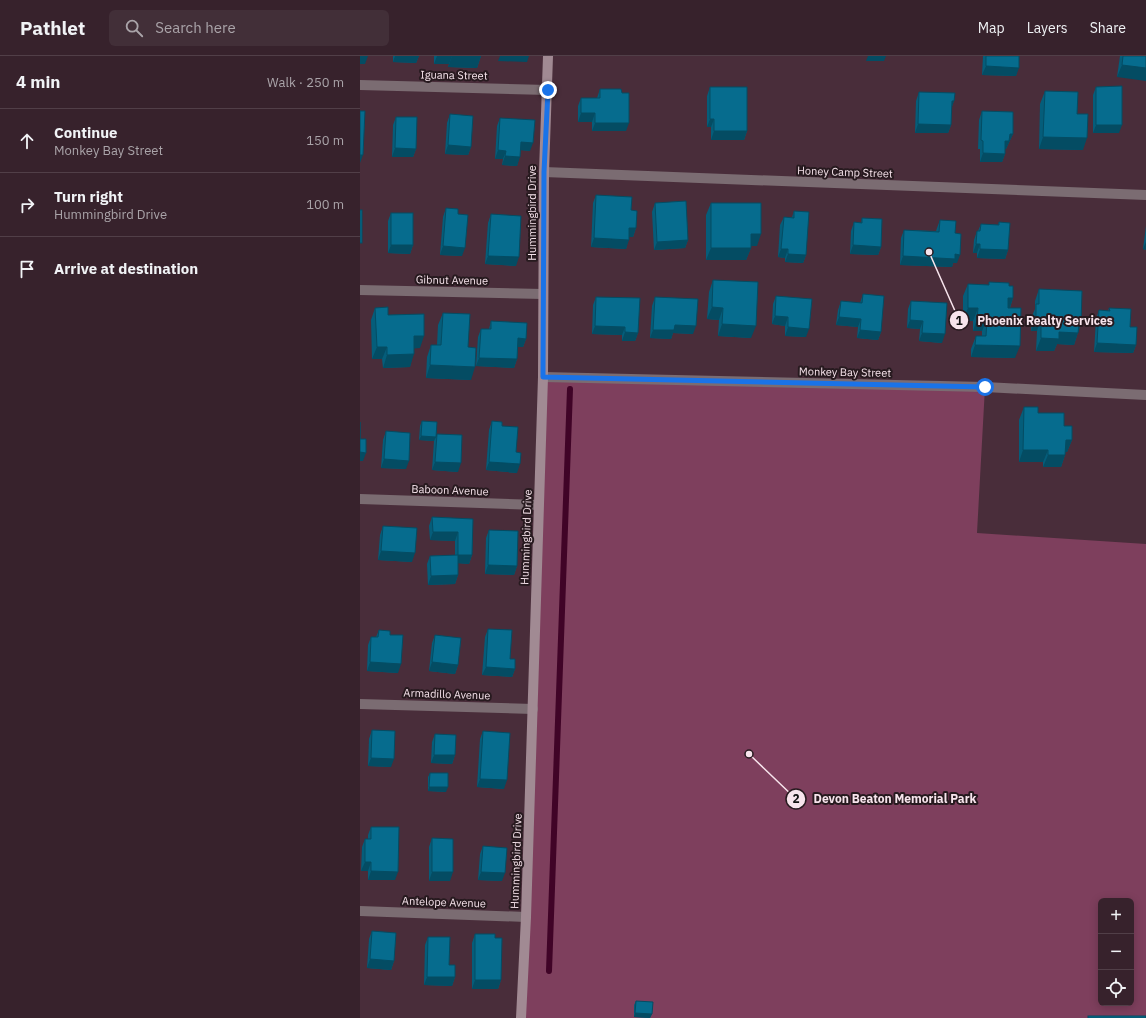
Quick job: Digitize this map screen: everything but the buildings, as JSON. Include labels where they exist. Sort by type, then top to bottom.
[{"type":"street","name":"Hummingbird Drive","points":[[521,1018],[526,917],[543,377],[544,172],[548,56]]},
{"type":"street","name":"Iguana Street","points":[[360,85],[548,90]]},
{"type":"street","name":"Honey Camp Street","points":[[544,172],[1146,195]]},
{"type":"street","name":"Gibnut Avenue","points":[[360,290],[544,294]]},
{"type":"street","name":"Monkey Bay Street","points":[[543,377],[985,387],[1146,396]]},
{"type":"street","name":"Baboon Avenue","points":[[360,499],[538,505]]},
{"type":"street","name":"Armadillo Avenue","points":[[360,704],[533,708]]},
{"type":"street","name":"Antelope Avenue","points":[[360,911],[526,917]]},
{"type":"shaded area","points":[[543,377],[985,387],[977,533],[1146,544],[1146,1018],[521,1018]]},
{"type":"waterway","points":[[549,971],[570,389]]},
{"type":"place","name":"Phoenix Realty Services","points":[[929,252]]},
{"type":"place","name":"Devon Beaton Memorial Park","points":[[749,754]]},
{"type":"route","points":[[548,90],[544,172],[543,377],[985,387]]}]
